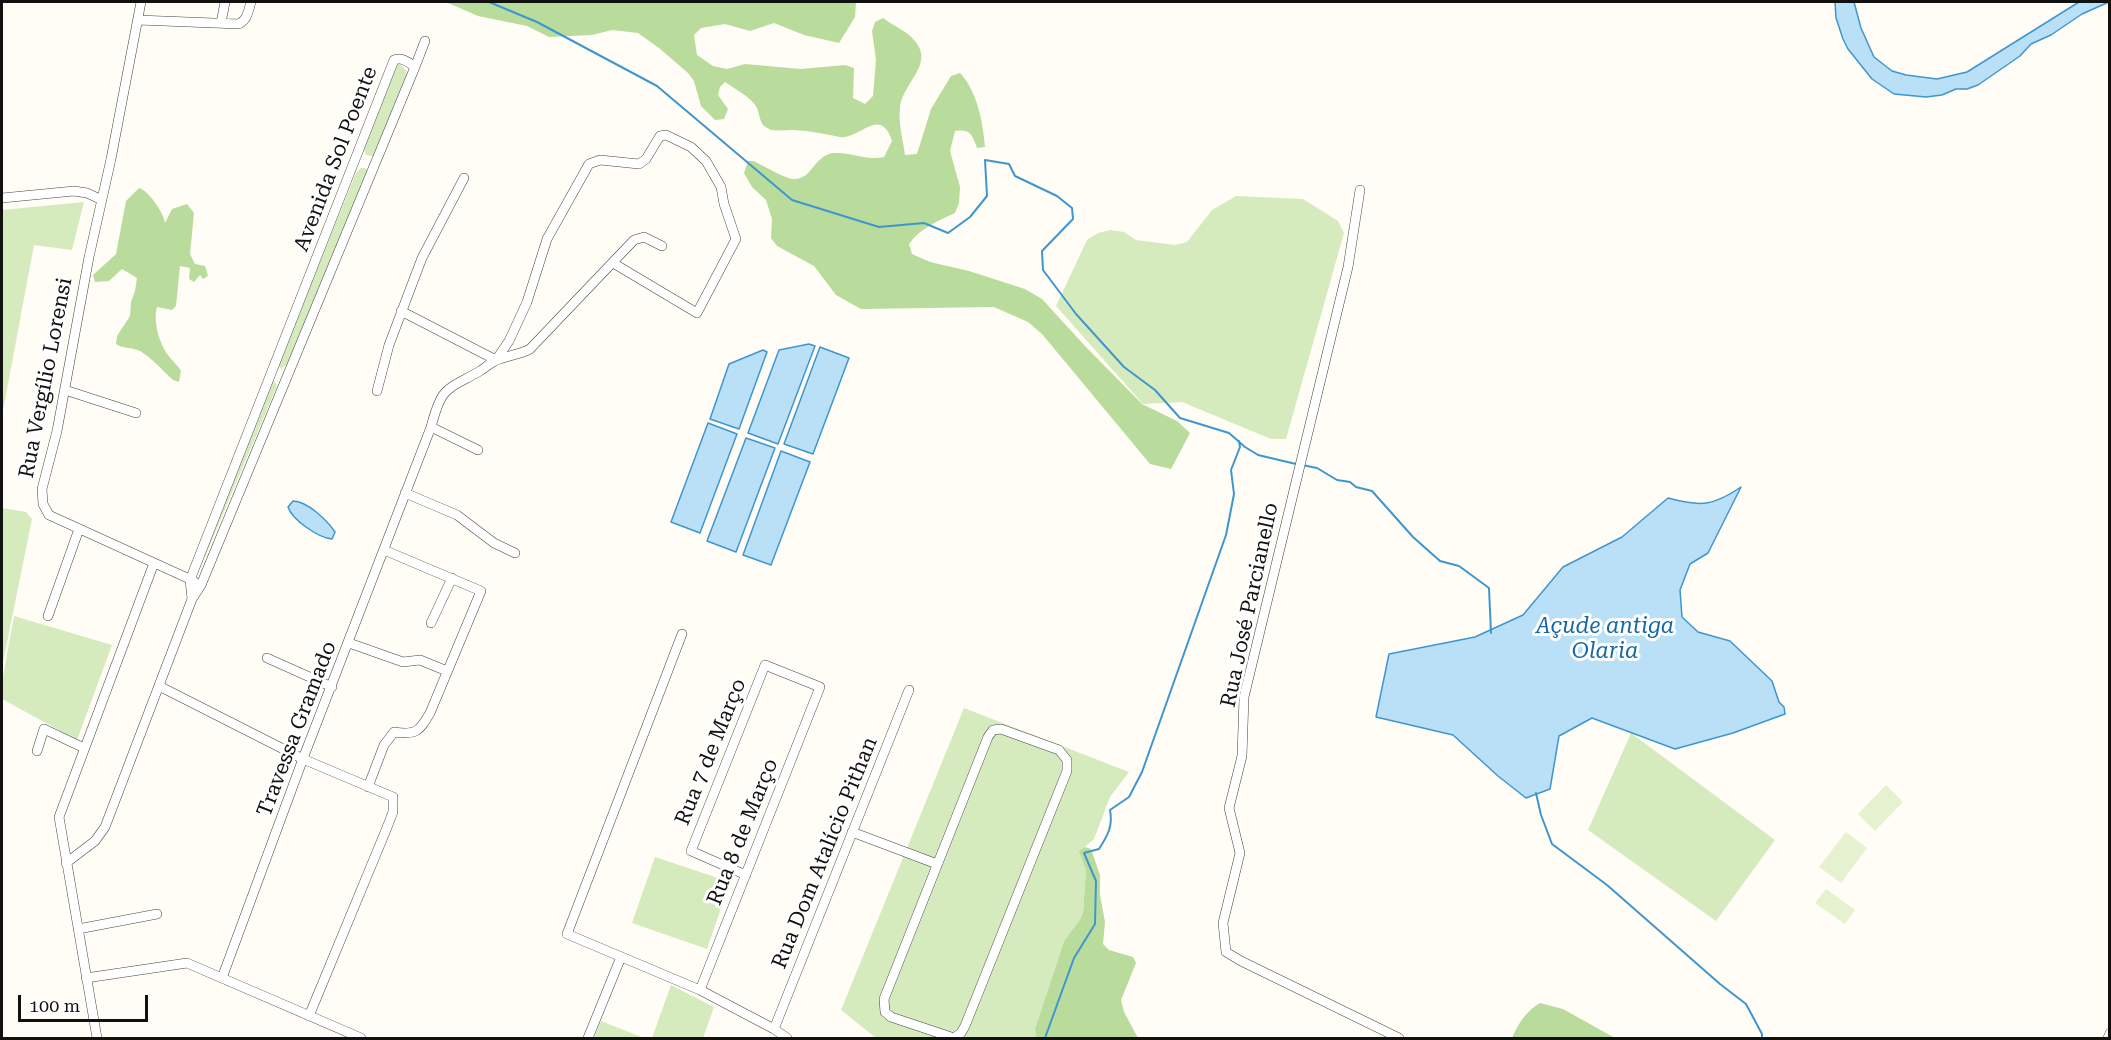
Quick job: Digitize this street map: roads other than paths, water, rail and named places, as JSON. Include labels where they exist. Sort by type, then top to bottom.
[{"type":"street","name":"Rua Vergílio Lorensi","points":[[141,2],[102,200],[88,257],[57,431],[42,489],[43,504],[49,514],[201,585]]},
{"type":"street","points":[[221,24],[225,2]]},
{"type":"street","points":[[138,20],[239,24],[245,21],[251,2]]},
{"type":"street","points":[[415,67],[425,41]]},
{"type":"street","name":"Avenida Sol Poente","points":[[190,580],[394,60],[399,58],[415,67],[201,585],[192,599]]},
{"type":"street","points":[[496,360],[509,341],[527,302],[547,239],[589,164],[600,159],[639,164],[646,159],[660,136],[666,135],[691,147],[706,161],[721,187],[724,204],[736,239],[697,313],[613,263]]},
{"type":"street","points":[[354,161],[373,168]]},
{"type":"street","points":[[377,391],[389,345],[422,258],[464,178]]},
{"type":"street","name":"Rua José Parcianello","points":[[1360,190],[1348,267],[1244,697],[1242,756],[1229,808],[1240,853],[1223,923],[1226,952],[1399,1038]]},
{"type":"street","points":[[2,198],[74,191],[87,193],[102,200]]},
{"type":"street","points":[[401,311],[496,360],[511,357],[530,349],[639,237],[644,237],[662,246]]},
{"type":"street","name":"Travessa Gramado","points":[[222,978],[303,759],[431,427],[437,403],[449,387],[481,371],[496,360]]},
{"type":"street","points":[[271,373],[286,380]]},
{"type":"street","points":[[64,390],[136,412]]},
{"type":"street","points":[[431,427],[478,450]]},
{"type":"street","points":[[405,494],[457,515],[494,543],[515,553]]},
{"type":"street","points":[[48,616],[79,529]]},
{"type":"street","points":[[368,787],[384,745],[394,732],[411,734],[421,728],[430,713],[481,591],[384,550]]},
{"type":"street","points":[[98,1038],[59,817],[154,563]]},
{"type":"street","points":[[431,622],[452,578]]},
{"type":"street","points":[[66,863],[94,841],[105,827],[192,599],[190,580]]},
{"type":"street","points":[[682,634],[567,934],[700,990],[787,1038]]},
{"type":"street","points":[[349,643],[403,662],[420,660],[447,671]]},
{"type":"street","points":[[267,658],[332,687]]},
{"type":"street","name":"Rua 7 de Março","points":[[746,875],[691,851],[695,840],[765,665],[820,687]]},
{"type":"street","points":[[159,686],[303,759],[393,797],[393,812],[309,1016]]},
{"type":"street","name":"Rua 8 de Março","points":[[700,990],[820,687]]},
{"type":"street","name":"Rua Dom Atalício Pithan","points":[[774,1029],[909,690]]},
{"type":"street","points":[[38,751],[43,731],[47,729],[84,748]]},
{"type":"street","points":[[1001,729],[1059,750],[1067,760],[1067,771],[965,1026],[954,1038],[891,1017],[885,1012],[884,999],[937,864],[988,737],[993,730],[1001,729]]},
{"type":"street","points":[[852,832],[937,864]]},
{"type":"street","points":[[78,929],[157,914]]},
{"type":"street","points":[[588,1038],[621,957]]},
{"type":"street","points":[[86,978],[187,963],[361,1038]]},
{"type":"street","points":[[2108,1038],[2109,1033]]},
{"type":"water","points":[[1835,2],[1854,2],[1861,28],[1874,57],[1892,71],[1937,79],[1967,72],[2079,2],[2109,2],[2082,14],[2051,35],[2031,44],[2020,56],[1978,85],[1926,97],[1894,94],[1872,79],[1848,49],[1843,39],[1836,18]]},
{"type":"water","points":[[809,344],[815,346],[778,444],[748,433],[779,350]]},
{"type":"water","points":[[820,347],[849,358],[813,454],[784,444]]},
{"type":"water","points":[[763,350],[767,352],[739,429],[710,419],[729,364]]},
{"type":"water","points":[[708,423],[737,434],[700,533],[671,522]]},
{"type":"water","points":[[746,438],[775,448],[736,552],[707,541]]},
{"type":"water","points":[[781,451],[810,462],[771,565],[743,555]]},
{"type":"water","name":"Açude antiga Olaria","points":[[1741,487],[1708,553],[1690,564],[1680,590],[1682,617],[1698,632],[1730,641],[1772,681],[1785,714],[1733,733],[1675,749],[1592,718],[1559,736],[1550,789],[1526,798],[1453,735],[1376,717],[1389,654],[1475,637],[1523,615],[1563,567],[1622,537],[1668,498],[1689,503],[1706,503],[1722,498]]},
{"type":"water","points":[[293,501],[304,504],[322,517],[335,532],[332,539],[313,532],[300,523],[288,507]]},
{"type":"waterway","points":[[489,2],[537,22],[657,86],[792,200],[879,227],[924,223],[948,233],[970,217],[987,196],[985,160],[1009,164],[1015,176],[1057,196],[1072,208],[1073,219],[1042,251],[1043,270],[1076,314],[1124,367],[1155,390],[1180,418],[1229,433],[1258,455],[1296,464]]},
{"type":"waterway","points":[[1045,1038],[1074,958],[1095,924],[1096,881],[1084,853],[1099,849],[1109,830],[1110,810],[1129,797],[1142,772],[1226,535],[1234,494],[1231,470],[1240,447],[1239,441]]},
{"type":"waterway","points":[[1302,465],[1317,468],[1337,480],[1350,482],[1356,487],[1372,491],[1413,537],[1440,561],[1459,566],[1489,588],[1491,633]]},
{"type":"waterway","points":[[1536,793],[1541,815],[1552,844],[1607,885],[1746,1004],[1762,1038]]}]
